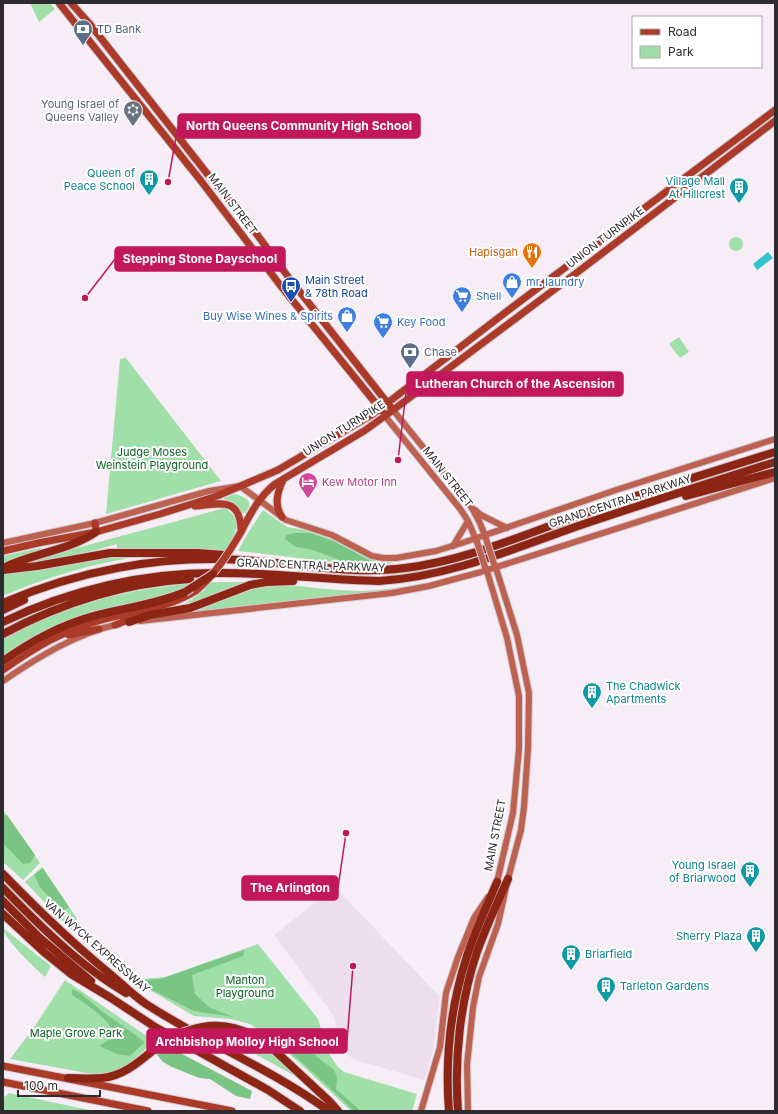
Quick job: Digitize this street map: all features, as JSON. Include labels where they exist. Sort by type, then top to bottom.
[{"type":"highway","name":"GRAND CENTRAL PARKWAY","points":[[3,603],[62,582],[106,571],[153,563],[206,559],[260,561],[359,570],[397,569],[449,560],[608,505],[775,452]]},
{"type":"highway","name":"GRAND CENTRAL PARKWAY","points":[[3,622],[65,596],[100,586],[167,575],[240,573],[278,576],[390,580],[435,573],[472,563],[775,462]]},
{"type":"highway","points":[[641,506],[699,493],[775,472]]},
{"type":"highway","points":[[3,569],[21,560],[66,547],[96,532]]},
{"type":"highway","points":[[3,569],[26,568],[95,554],[118,552],[213,553],[260,561]]},
{"type":"highway","points":[[3,661],[35,640],[70,623],[100,614],[164,600],[185,592],[214,574]]},
{"type":"highway","points":[[3,634],[54,610],[86,598],[123,588],[182,579],[278,576]]},
{"type":"highway","points":[[128,622],[190,608],[250,585],[266,582],[329,578]]},
{"type":"highway","points":[[3,610],[62,582]]},
{"type":"highway","name":"VAN WYCK EXPRESSWAY","points":[[3,874],[73,942],[145,1003],[193,1032],[290,1084],[329,1111]]},
{"type":"highway","points":[[458,1111],[458,1060],[465,997],[477,952],[508,879]]},
{"type":"highway","points":[[449,1111],[449,1060],[452,1025],[458,986],[467,954],[497,882]]},
{"type":"highway","points":[[3,888],[40,925],[89,967],[113,985],[145,1003]]},
{"type":"highway","points":[[3,901],[40,938],[111,998]]},
{"type":"highway","points":[[3,914],[71,974],[155,1027],[258,1085],[300,1111]]},
{"type":"highway","points":[[68,1078],[102,1078],[118,1074],[133,1066],[156,1048],[180,1033],[212,1026],[232,1028],[256,1036],[272,1048],[338,1111]]},
{"type":"main road","name":"MAIN STREET","points":[[59,3],[201,181],[280,285],[461,510],[468,521],[486,569],[506,632],[519,696],[519,749],[512,813],[497,882],[474,918],[458,956],[446,993],[440,1047],[421,1111]]},
{"type":"main road","name":"MAIN STREET","points":[[71,3],[89,23],[209,176],[250,225],[289,278],[472,508],[486,537],[517,635],[529,693],[528,749],[521,830],[498,924],[484,962],[476,992],[470,1024],[468,1058],[468,1111]]},
{"type":"main road","name":"UNION TURNPIKE","points":[[3,551],[96,532],[179,508],[217,496],[278,470],[373,414],[775,110]]},
{"type":"main road","name":"UNION TURNPIKE","points":[[3,670],[37,647],[64,633],[92,623],[175,602],[197,590],[214,574],[228,554],[259,501],[269,489],[283,479],[364,431],[385,416],[591,262],[775,121]]},
{"type":"main road","name":"GRAND CENTRAL PARKWAY","points":[[240,486],[282,517],[296,524],[332,535],[366,553],[383,558],[403,558],[486,537],[616,490],[775,439]]},
{"type":"main road","points":[[263,477],[266,486],[269,489]]},
{"type":"main road","points":[[37,647],[63,637],[128,622],[392,593],[429,586],[775,478]]},
{"type":"main road","points":[[282,517],[279,512],[277,498],[283,479]]},
{"type":"main road","name":"UNION TURNPIKE","points":[[3,543],[95,523],[209,491],[240,486]]},
{"type":"main road","points":[[179,508],[221,504],[229,505],[235,509],[239,515],[241,532]]},
{"type":"main road","points":[[472,508],[481,515],[508,528]]},
{"type":"main road","points":[[453,546],[468,521]]},
{"type":"main road","points":[[95,523],[96,532]]},
{"type":"main road","points":[[115,625],[175,602]]},
{"type":"main road","points":[[3,681],[46,654],[99,629]]},
{"type":"main road","points":[[3,1066],[232,1111]]},
{"type":"main road","points":[[3,1082],[148,1111]]},
{"type":"shaded area","points":[[335,887],[440,997],[432,1056],[424,1080],[356,1060],[343,1052],[333,1015],[274,935]]},
{"type":"green space","points":[[30,3],[50,3],[55,9],[39,22]]},
{"type":"green space","points":[[736,237],[741,239],[743,244],[741,249],[736,251],[731,249],[729,244],[731,239]]},
{"type":"green space","points":[[679,337],[689,352],[680,358],[669,344]]},
{"type":"green space","name":"Judge Moses Weinstein Playground","points":[[126,358],[221,481],[106,514],[120,359]]},
{"type":"green space","points":[[235,494],[245,498],[250,504],[249,508],[244,514],[231,502],[225,500],[224,498]]},
{"type":"green space","points":[[225,508],[235,518],[236,522],[235,532],[226,550],[117,548],[117,544],[48,560],[134,555],[135,557],[68,572],[3,596],[3,572],[21,563]]},
{"type":"green space","points":[[263,510],[287,527],[305,530],[331,539],[371,559],[394,563],[376,565],[349,564],[238,551]]},
{"type":"green space","points":[[295,533],[310,533],[335,542],[374,563],[339,560],[313,550],[296,547],[285,539],[286,535]]},
{"type":"green space","points":[[41,548],[42,551],[3,564],[3,556]]},
{"type":"green space","points":[[220,582],[245,582],[245,584],[190,605],[189,603],[182,606],[206,589],[181,591],[3,657],[3,638],[27,625],[53,614],[108,597],[136,591]]},
{"type":"green space","points":[[280,584],[332,590],[364,591],[413,585],[391,590],[193,612],[248,589]]},
{"type":"green space","points":[[3,810],[40,863],[23,880],[3,862]]},
{"type":"green space","points":[[7,815],[35,855],[30,863],[23,864],[3,843],[3,816]]},
{"type":"green space","points":[[42,867],[76,917],[77,920],[72,931],[25,882]]},
{"type":"green space","points":[[43,868],[69,907],[64,910],[59,909],[40,887],[34,875]]},
{"type":"green space","points":[[3,928],[51,966],[45,977],[8,939]]},
{"type":"green space","name":"Manton Playground","points":[[258,944],[318,1019],[328,1052],[337,1066],[344,1072],[417,1094],[412,1111],[351,1111],[271,1038],[250,1024],[230,1019],[194,1016],[138,983],[142,979],[165,977]]},
{"type":"green space","points":[[244,950],[243,956],[192,975],[195,994],[210,1008],[234,1017],[194,1011],[136,982],[132,977],[143,980],[161,979]]},
{"type":"green space","name":"Maple Grove Park","points":[[65,980],[154,1041],[126,1067],[112,1073],[92,1074],[10,1059],[35,1026]]},
{"type":"green space","points":[[72,989],[80,993],[103,1012],[145,1042],[130,1056],[117,1054],[99,1046],[116,1036],[103,1018],[72,995]]},
{"type":"green space","points":[[212,1030],[227,1032],[249,1039],[267,1050],[295,1076]]},
{"type":"green space","points":[[275,1030],[305,1040],[317,1057],[334,1070],[337,1077],[336,1089],[361,1111],[354,1111],[268,1032]]},
{"type":"green space","points":[[167,1046],[252,1091],[250,1099],[236,1096],[210,1079],[199,1078],[163,1062],[157,1055]]},
{"type":"green space","points":[[9,1093],[94,1111],[3,1111],[3,1098]]},
{"type":"water","points":[[768,252],[773,258],[757,270],[753,264]]},
{"type":"place","name":"TD Bank","points":[[83,46]]},
{"type":"place","name":"Young Israel of Queens Valley","points":[[133,127]]},
{"type":"place","name":"North Queens Community High School","points":[[168,182]]},
{"type":"place","name":"Queen of Peace School","points":[[149,196]]},
{"type":"place","name":"Village Mall At Hillcrest","points":[[739,204]]},
{"type":"place","name":"Hapisgah","points":[[532,269]]},
{"type":"place","name":"Stepping Stone Dayschool","points":[[85,298]]},
{"type":"place","name":"mr. laundry","points":[[512,299]]},
{"type":"place","name":"Main Street & 78th Road","points":[[291,303]]},
{"type":"place","name":"Shell","points":[[462,313]]},
{"type":"place","name":"Buy Wise Wines & Spirits","points":[[347,333]]},
{"type":"place","name":"Key Food","points":[[383,339]]},
{"type":"place","name":"Chase","points":[[410,369]]},
{"type":"place","name":"Lutheran Church of the Ascension","points":[[398,460]]},
{"type":"place","name":"Kew Motor Inn","points":[[308,499]]},
{"type":"place","name":"The Chadwick Apartments","points":[[592,709]]},
{"type":"place","name":"The Arlington","points":[[346,833]]},
{"type":"place","name":"Young Israel of Briarwood","points":[[750,888]]},
{"type":"place","name":"Sherry Plaza","points":[[756,953]]},
{"type":"place","name":"Archbishop Molloy High School","points":[[353,966]]},
{"type":"place","name":"Briarfield","points":[[571,971]]},
{"type":"place","name":"Tarleton Gardens","points":[[606,1003]]}]
